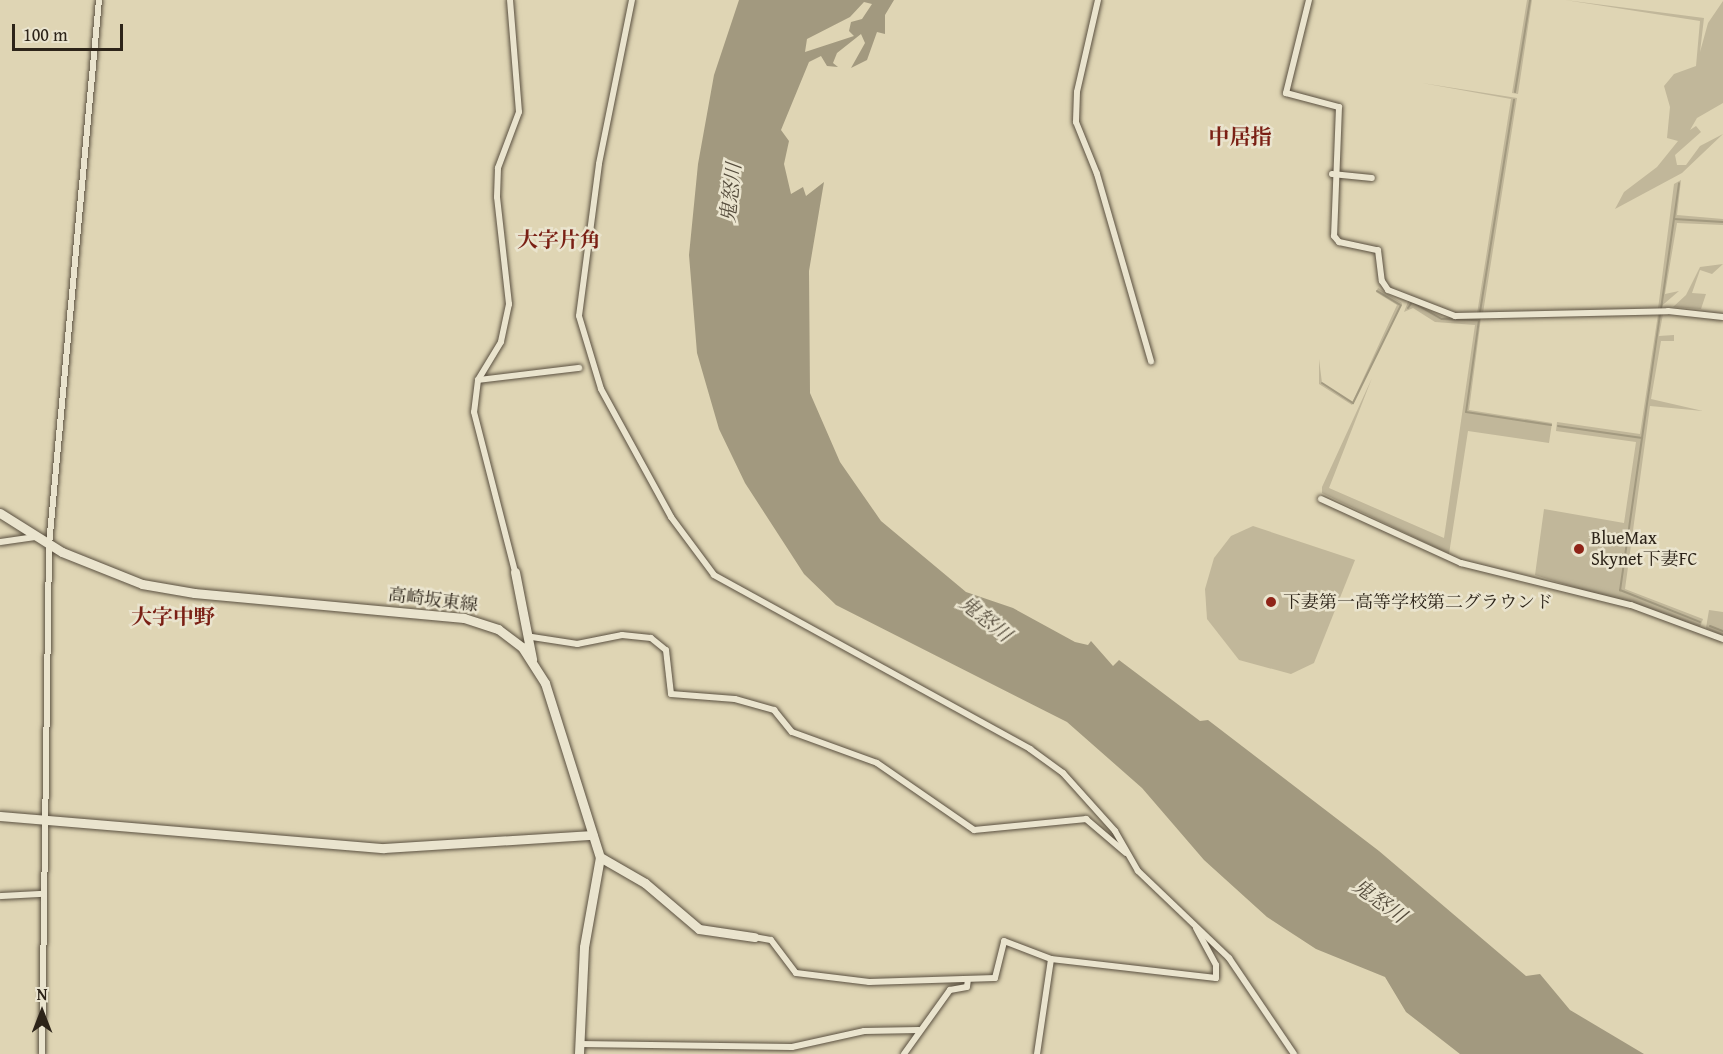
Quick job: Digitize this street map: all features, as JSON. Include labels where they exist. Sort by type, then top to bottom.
[{"type":"main road","name":"高崎坂東線","points":[[0,513],[49,545],[112,574],[167,589],[464,618],[498,630],[532,659],[545,683],[600,857],[584,947],[580,1049]]},
{"type":"main road","points":[[514,572],[532,637],[532,659]]},
{"type":"main road","points":[[0,816],[46,818],[384,848],[593,835]]},
{"type":"main road","points":[[600,857],[645,883],[699,929],[754,937]]},
{"type":"street","points":[[47,1054],[42,1054],[41,894],[46,818],[49,545],[99,0]]},
{"type":"street","points":[[510,0],[519,112],[498,168],[497,197],[509,304],[501,342],[478,380],[476,428],[514,572]]},
{"type":"street","points":[[632,0],[597,175],[579,316],[601,389],[671,517],[714,574],[1030,748],[1092,804],[1126,853]]},
{"type":"street","points":[[1098,0],[1077,92],[1076,122],[1097,174],[1151,361]]},
{"type":"street","points":[[1309,0],[1286,93],[1339,107],[1332,174],[1336,240],[1375,247],[1381,253],[1384,286],[1444,315],[1694,311],[1723,318]]},
{"type":"street","points":[[1332,174],[1372,178]]},
{"type":"street","points":[[478,380],[579,368]]},
{"type":"street","points":[[1321,499],[1461,563],[1623,602],[1723,639]]},
{"type":"street","points":[[0,542],[36,537]]},
{"type":"street","points":[[532,637],[577,644],[622,635],[651,638],[666,650],[671,694],[735,699],[774,710],[792,732],[877,763],[974,830],[1080,818],[1126,853],[1247,981],[1294,1054]]},
{"type":"street","points":[[0,896],[41,894]]},
{"type":"street","points":[[754,937],[771,940],[796,974],[888,984],[995,978],[1004,942],[1051,959],[1216,978],[1216,965],[1193,922]]},
{"type":"street","points":[[1038,1054],[1051,959]]},
{"type":"street","points":[[904,1054],[919,1030],[950,990],[967,987],[968,979]]},
{"type":"street","points":[[580,1049],[792,1047],[864,1031],[919,1030]]},
{"type":"shaded area","points":[[1527,0],[1532,0],[1518,94],[1512,93]]},
{"type":"shaded area","points":[[1565,0],[1704,18],[1700,52],[1708,23],[1723,1],[1723,103],[1697,118],[1690,130],[1696,126],[1701,132],[1675,155],[1677,165],[1686,165],[1700,146],[1723,134],[1682,173],[1615,209],[1624,192],[1657,167],[1678,141],[1667,138],[1670,107],[1664,86],[1674,74],[1696,66],[1700,21]]},
{"type":"shaded area","points":[[1422,83],[1517,98],[1483,313],[1477,314],[1511,99]]},
{"type":"shaded area","points":[[1681,180],[1677,215],[1723,219],[1723,225],[1677,223],[1665,294],[1679,291],[1658,309],[1674,184]]},
{"type":"shaded area","points":[[1723,264],[1712,274],[1700,270],[1692,293],[1706,294],[1701,309],[1673,307],[1686,295],[1700,267]]},
{"type":"shaded area","points":[[1378,288],[1402,303],[1352,405],[1319,384],[1319,359],[1322,383],[1352,403],[1397,305],[1376,292]]},
{"type":"shaded area","points":[[1409,299],[1443,317],[1481,318],[1469,410],[1552,423],[1549,443],[1468,431],[1449,554],[1322,493],[1322,487],[1372,378],[1329,488],[1444,538],[1475,325],[1435,322],[1413,308],[1404,312]]},
{"type":"shaded area","points":[[1658,314],[1663,314],[1659,336],[1674,335],[1674,341],[1661,341],[1651,399],[1703,411],[1650,406],[1625,589],[1703,619],[1700,627],[1535,575],[1544,509],[1624,523],[1636,442],[1556,431],[1557,422],[1640,434]]},
{"type":"shaded area","name":"下妻第一高等学校第二グラウンド","points":[[1253,526],[1355,560],[1314,663],[1291,674],[1239,660],[1207,619],[1205,589],[1214,558],[1231,536]]},
{"type":"shaded area","points":[[1709,610],[1723,612],[1723,636],[1706,628]]},
{"type":"water","name":"鬼怒川","points":[[739,0],[894,0],[885,15],[885,34],[877,32],[867,60],[851,68],[865,43],[861,34],[837,53],[833,63],[838,67],[827,66],[821,56],[809,62],[781,130],[789,141],[784,164],[791,194],[803,187],[806,196],[824,182],[809,271],[810,393],[840,462],[881,521],[966,592],[1013,608],[1075,642],[1088,645],[1091,641],[1113,666],[1119,660],[1200,721],[1208,720],[1379,851],[1526,976],[1540,974],[1570,1010],[1644,1054],[1460,1054],[1406,1012],[1385,977],[1316,949],[1267,917],[1204,860],[1142,788],[1067,722],[836,605],[804,574],[745,483],[719,429],[697,353],[689,255],[698,164],[714,75]],"holes":[[[864,2],[872,4],[862,19],[851,22],[849,31],[854,36],[805,52],[807,39],[850,17]]]},
{"type":"waterway","points":[[1515,92],[1530,0]]},
{"type":"waterway","points":[[1480,312],[1514,100]]},
{"type":"waterway","points":[[1674,219],[1679,183]]},
{"type":"waterway","points":[[1661,309],[1674,219],[1723,222]]},
{"type":"waterway","points":[[1377,291],[1399,304]]},
{"type":"waterway","points":[[1408,308],[1412,302],[1442,319],[1479,320],[1466,412],[1551,425]]},
{"type":"waterway","points":[[1322,383],[1353,403],[1401,305]]},
{"type":"waterway","points":[[1642,438],[1660,314]]},
{"type":"waterway","points":[[1558,426],[1642,438],[1620,590],[1700,622]]},
{"type":"waterway","points":[[1710,626],[1723,631]]},
{"type":"place","name":"BlueMax Skynet下妻FC","points":[[1579,549]]},
{"type":"place","name":"下妻第一高等学校第二グラウンド","points":[[1271,602]]},
{"type":"district","name":"中居指","points":[[1240,137]]},
{"type":"district","name":"大字片角","points":[[559,240]]},
{"type":"district","name":"大字中野","points":[[173,617]]}]
